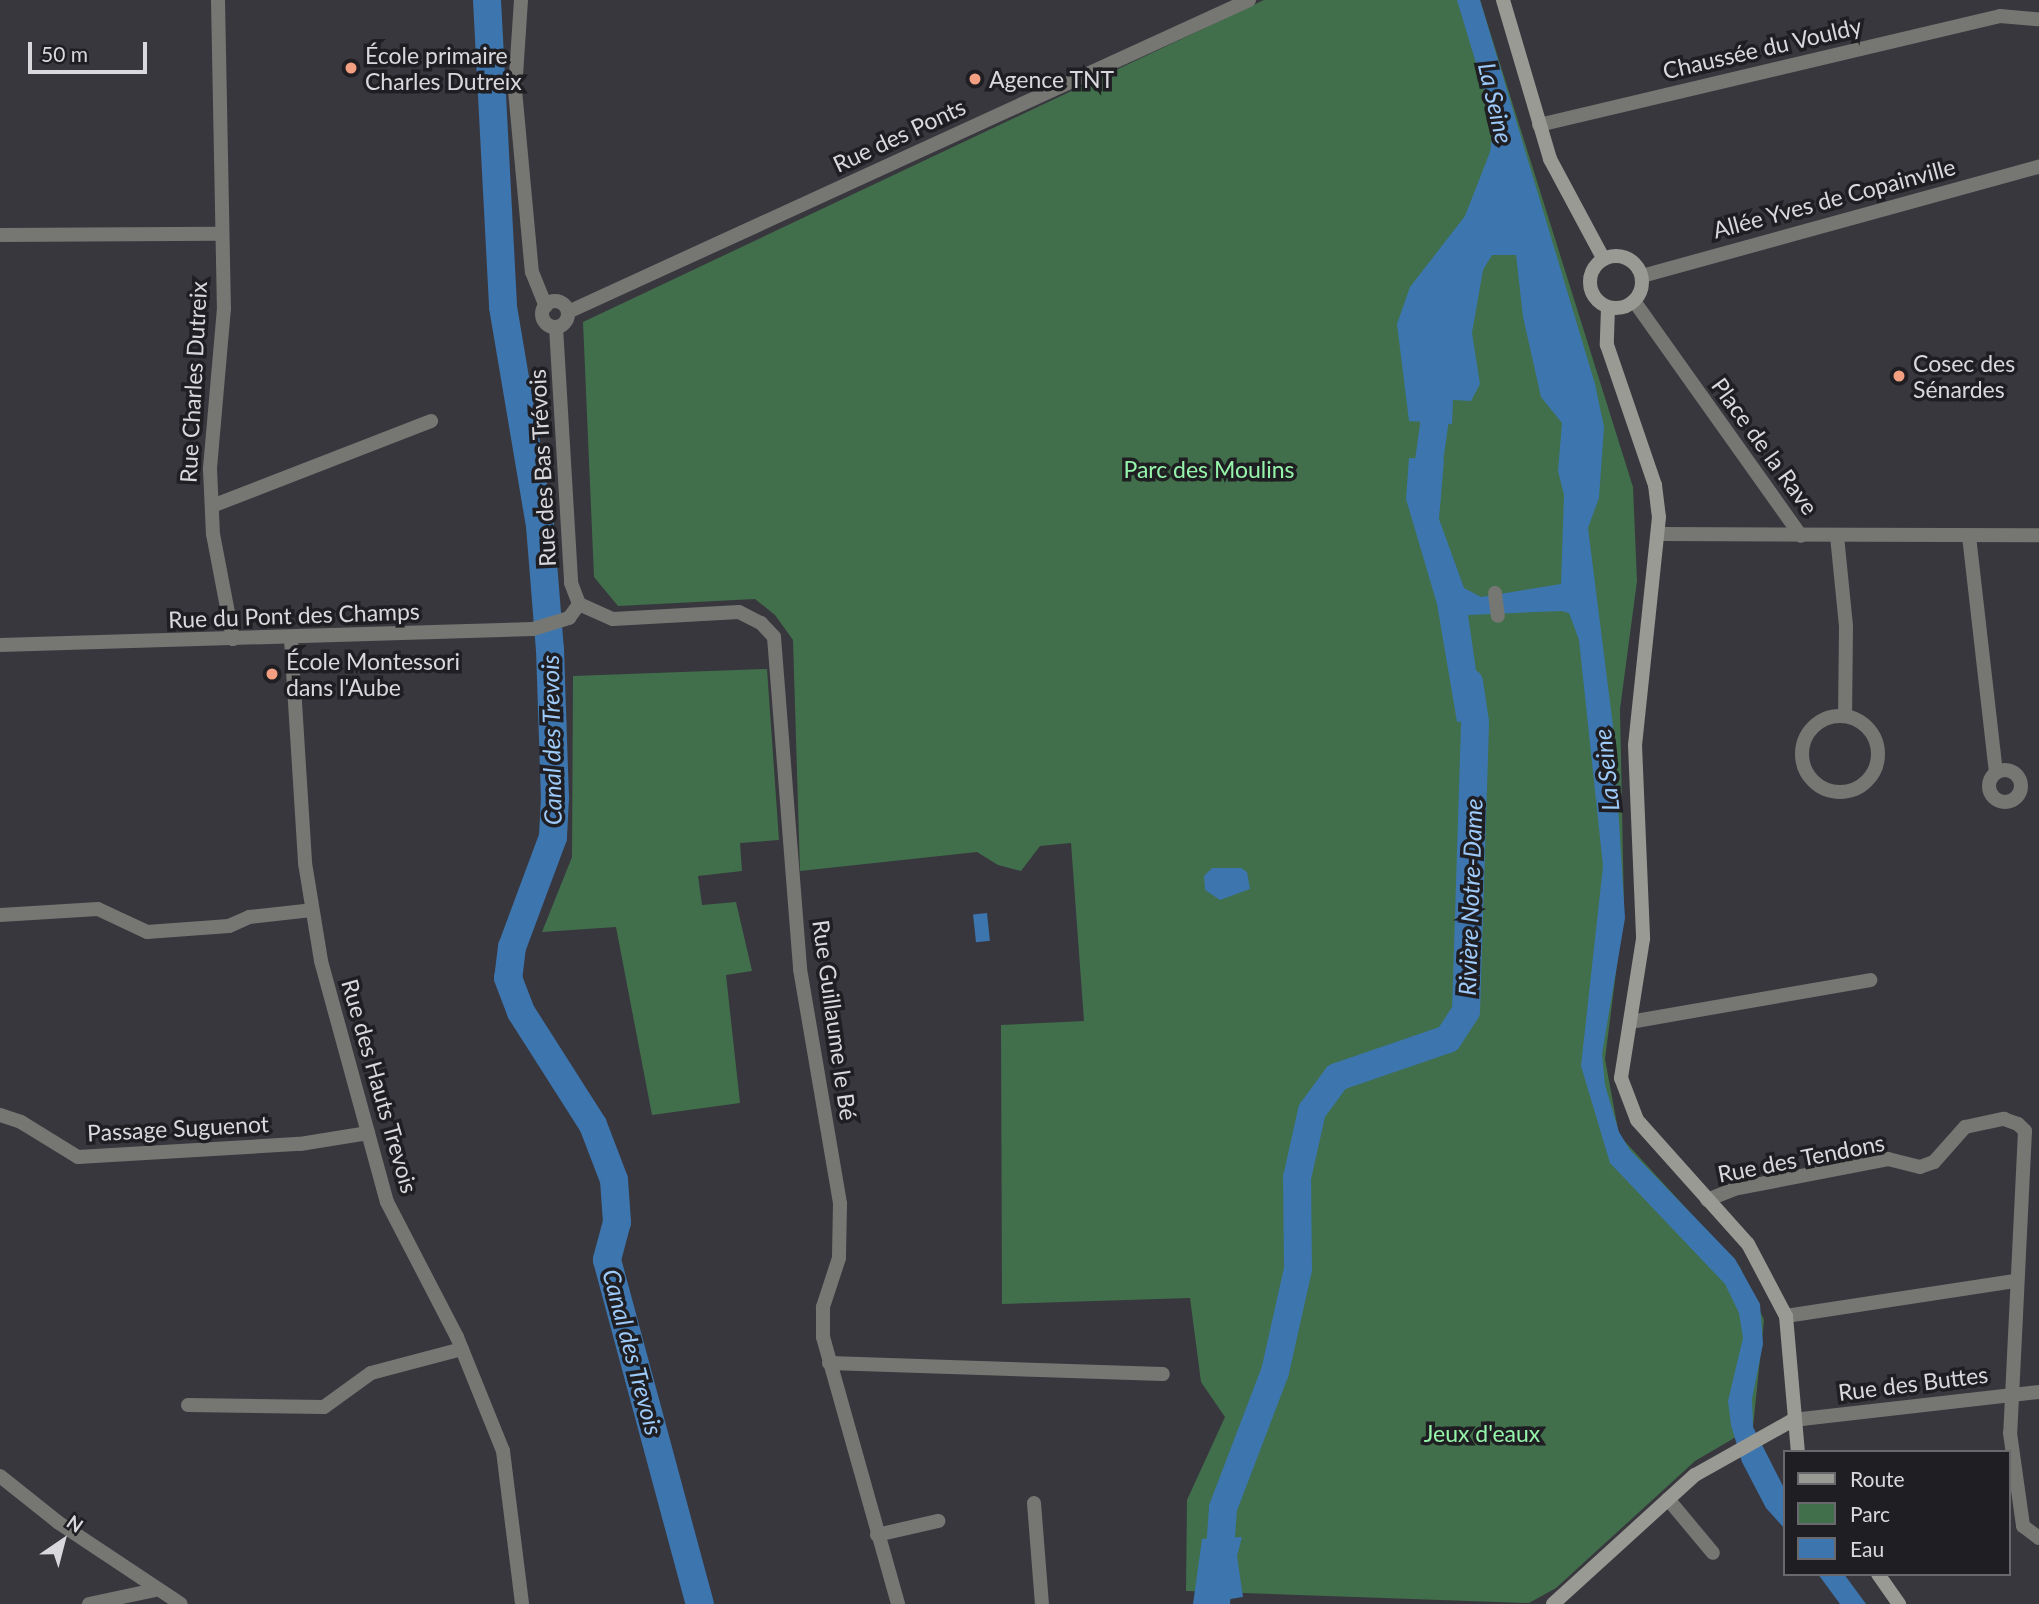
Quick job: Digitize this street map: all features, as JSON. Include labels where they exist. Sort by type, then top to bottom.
[{"type":"street","name":"Rue Charles Dutreix","points":[[218,0],[219,234],[223,308],[212,418],[212,506],[233,639]]},
{"type":"street","points":[[521,0],[517,103],[532,272],[546,306],[545,322],[556,327],[564,324],[568,312],[560,302],[546,306]]},
{"type":"street","name":"Rue des Ponts","points":[[568,312],[1248,0]]},
{"type":"street","points":[[1503,0],[1550,159],[1603,258]]},
{"type":"street","name":"Chaussée du Vouldy","points":[[1539,125],[2000,16],[2037,19]]},
{"type":"street","name":"Allée Yves de Copainville","points":[[1642,276],[2039,167]]},
{"type":"street","points":[[0,236],[219,234]]},
{"type":"street","points":[[1603,258],[1627,258],[1642,276],[1634,302],[1608,308],[1597,302],[1589,278],[1603,258]]},
{"type":"street","name":"Place de la Rave","points":[[1634,302],[1801,536]]},
{"type":"street","points":[[1608,308],[1607,345],[1655,485],[1659,534],[1634,745],[1644,916],[1621,1078],[1626,1099],[1653,1141],[1748,1244],[1786,1316],[1798,1450]]},
{"type":"street","name":"Rue des Bas Trévois","points":[[556,327],[571,583],[579,604]]},
{"type":"street","points":[[212,506],[431,421]]},
{"type":"street","name":"Place de la Rave","points":[[1659,534],[1801,536]]},
{"type":"street","points":[[1801,536],[2039,535]]},
{"type":"street","points":[[1837,536],[1846,626],[1845,716]]},
{"type":"street","points":[[1969,536],[1996,772]]},
{"type":"street","points":[[1495,593],[1498,616]]},
{"type":"street","name":"Rue du Pont des Champs","points":[[0,645],[291,639],[533,629],[569,618],[579,604]]},
{"type":"street","name":"Rue Guillaume le Bé","points":[[579,604],[613,619],[739,612],[761,623],[775,637],[800,969],[840,1204],[839,1258],[822,1307],[829,1363],[898,1604]]},
{"type":"street","name":"Rue des Hauts Trevois","points":[[291,639],[312,910],[321,961],[387,1202],[462,1349],[503,1451],[522,1604]]},
{"type":"street","points":[[1845,716],[1856,720],[1874,737],[1878,761],[1874,772],[1857,789],[1832,792],[1810,779],[1804,767],[1804,742],[1820,722],[1845,716]]},
{"type":"street","points":[[0,915],[98,909],[147,932],[229,926],[249,917],[312,910]]},
{"type":"street","points":[[1630,1022],[1870,981]]},
{"type":"street","name":"Passage Suguenot","points":[[0,1115],[22,1122],[78,1157],[300,1144],[368,1133]]},
{"type":"street","name":"Rue des Tendons","points":[[1707,1200],[1734,1189],[1888,1159],[1920,1167],[1934,1161],[1965,1127],[2004,1119],[2025,1130],[2016,1281]]},
{"type":"street","points":[[1786,1316],[2016,1281],[2010,1433],[2023,1526],[2039,1538]]},
{"type":"street","points":[[188,1405],[324,1407],[371,1373],[462,1349]]},
{"type":"street","points":[[829,1363],[1163,1374]]},
{"type":"street","name":"Rue des Buttes","points":[[1793,1420],[2039,1392]]},
{"type":"street","points":[[1553,1604],[1695,1475],[1793,1420]]},
{"type":"street","points":[[0,1476],[155,1590],[181,1604]]},
{"type":"street","points":[[1668,1499],[1713,1553]]},
{"type":"street","points":[[1034,1503],[1042,1604]]},
{"type":"street","points":[[877,1535],[938,1521]]},
{"type":"street","points":[[1879,1576],[1899,1604]]},
{"type":"street","points":[[89,1604],[155,1590]]},
{"type":"green space","name":"Parc des Moulins","points":[[1264,0],[1480,0],[1633,487],[1637,581],[1620,709],[1624,909],[1605,1059],[1619,1135],[1740,1267],[1764,1320],[1753,1427],[1695,1461],[1556,1588],[1529,1603],[1186,1591],[1187,1500],[1225,1417],[1201,1382],[1190,1298],[1002,1304],[1001,1025],[1084,1021],[1071,843],[1040,846],[1021,871],[998,865],[977,852],[800,871],[793,640],[775,615],[755,599],[618,606],[594,577],[583,322]]},
{"type":"green space","points":[[767,669],[779,840],[740,843],[742,871],[698,876],[702,905],[736,902],[752,971],[726,975],[740,1103],[652,1115],[616,927],[542,932],[572,857],[573,676]]},
{"type":"water","name":"La Seine","points":[[1457,0],[1480,0],[1595,384],[1604,427],[1599,498],[1588,528],[1613,726],[1625,918],[1602,1054],[1605,1085],[1619,1132],[1630,1150],[1735,1259],[1760,1304],[1763,1344],[1752,1399],[1753,1427],[1784,1488],[1784,1528],[1766,1508],[1742,1462],[1731,1425],[1728,1401],[1743,1338],[1739,1313],[1725,1284],[1610,1163],[1581,1066],[1603,866],[1579,640],[1569,613],[1562,611],[1468,615],[1483,718],[1457,722],[1437,604],[1406,499],[1409,458],[1444,460],[1439,519],[1464,588],[1481,597],[1561,584],[1564,495],[1558,471],[1562,423],[1541,397],[1523,317],[1516,255],[1492,255],[1483,270],[1472,333],[1480,384],[1471,401],[1453,400],[1452,424],[1409,421],[1397,324],[1410,287],[1465,216],[1490,152],[1494,123]]},
{"type":"water","points":[[1212,868],[1241,868],[1247,872],[1250,889],[1220,900],[1205,890],[1204,876]]},
{"type":"water","points":[[987,913],[990,941],[976,942],[973,914]]},
{"type":"water","points":[[1242,1537],[1237,1556],[1243,1597],[1230,1599],[1229,1604],[1193,1604],[1202,1539]]},
{"type":"water","points":[[1819,1576],[1845,1576],[1866,1604],[1840,1604]]},
{"type":"waterway","name":"Canal des Trevois","points":[[487,0],[503,307],[540,526],[550,649],[555,797],[553,837],[512,947],[508,978],[521,1012],[593,1125],[614,1180],[617,1222],[607,1260],[700,1604]]},
{"type":"waterway","name":"Rivière Notre-Dame","points":[[1424,496],[1440,384]]},
{"type":"waterway","name":"Rivière Notre-Dame","points":[[1216,1604],[1223,1508],[1275,1372],[1298,1269],[1297,1178],[1312,1111],[1337,1077],[1448,1039],[1466,1011],[1475,722],[1469,682]]},
{"type":"place","name":"École primaire Charles Dutreix","points":[[351,68]]},
{"type":"place","name":"Agence TNT","points":[[975,79]]},
{"type":"place","name":"Cosec des Sénardes","points":[[1899,376]]},
{"type":"place","name":"École Montessori dans l'Aube","points":[[272,674]]},
{"type":"park label","name":"Jeux d'eaux","points":[[1482,1433]]}]
